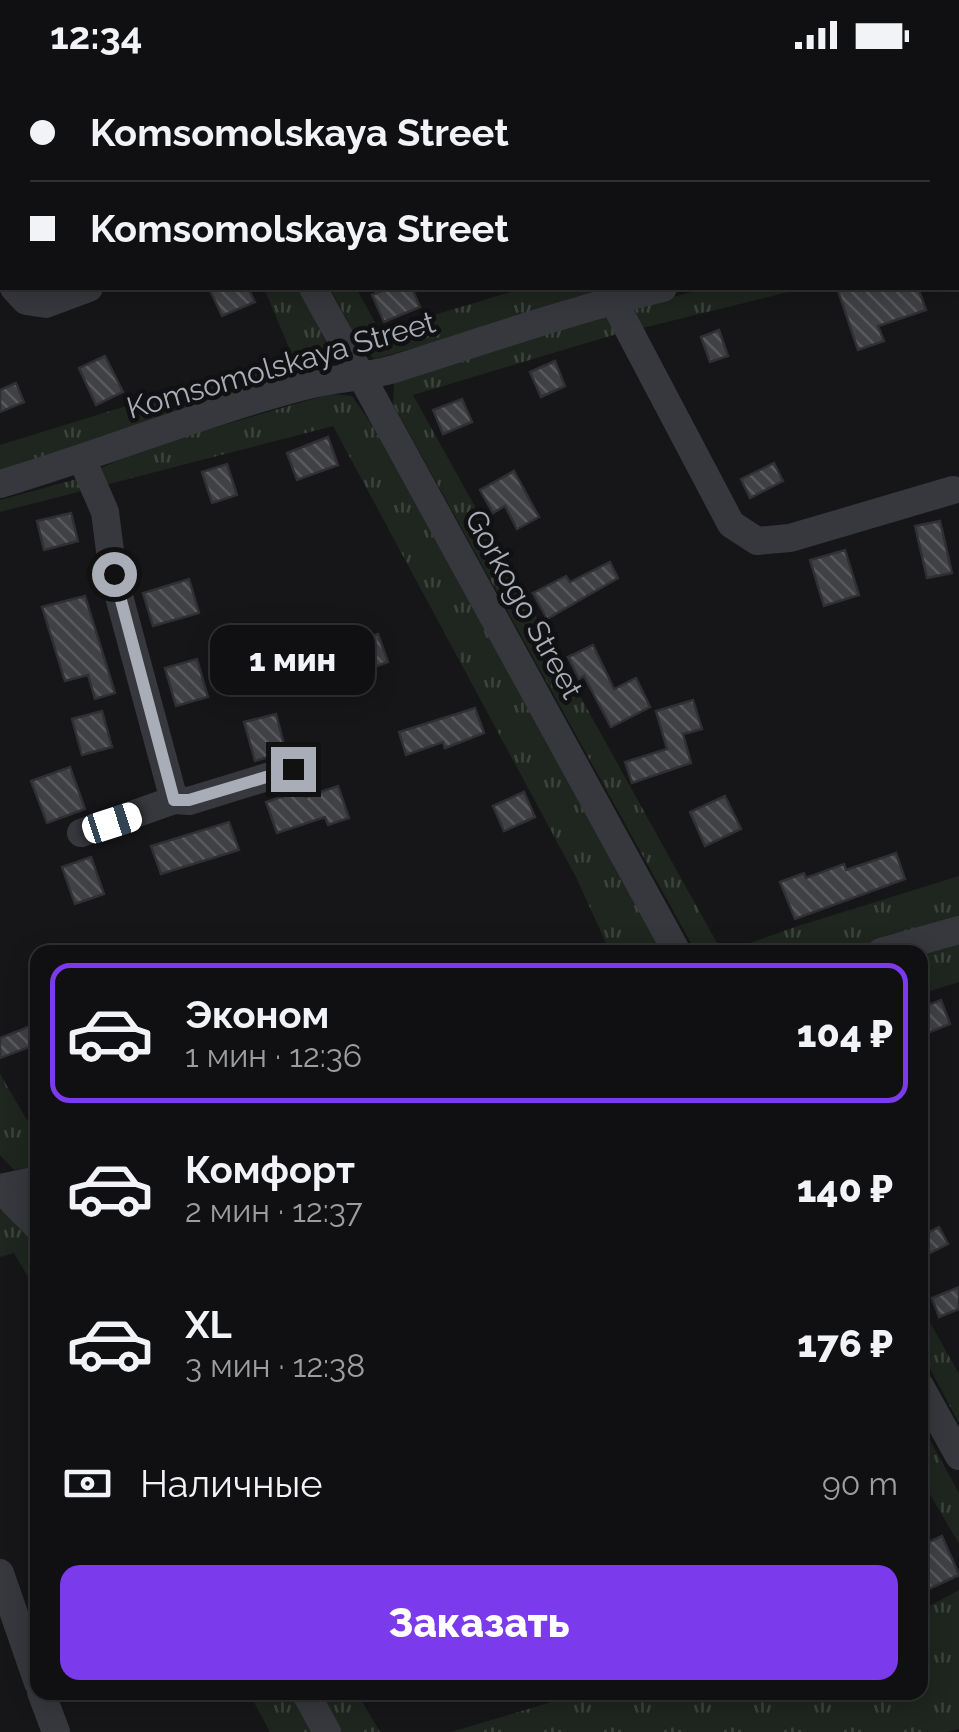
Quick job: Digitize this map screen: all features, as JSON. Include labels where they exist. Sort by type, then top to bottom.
[{"type":"street","points":[[16,290],[26,301],[46,304],[84,290]]},
{"type":"street","name":"Gorkogo Street","points":[[314,290],[674,945]]},
{"type":"street","name":"Komsomolskaya Street","points":[[0,484],[82,459],[162,428],[315,383],[364,378],[655,290]]},
{"type":"street","points":[[613,300],[731,524],[758,541],[790,538],[953,490]]},
{"type":"street","points":[[82,459],[104,512],[114,574],[174,800]]},
{"type":"street","points":[[81,833],[174,800],[189,800],[293,769]]},
{"type":"street","points":[[906,945],[959,930]]},
{"type":"street","points":[[0,1189],[30,1182]]},
{"type":"street","points":[[0,1189],[30,1219]]},
{"type":"street","points":[[928,1396],[950,1422],[959,1456]]},
{"type":"street","points":[[0,1573],[30,1661]]},
{"type":"street","points":[[43,1700],[56,1732]]},
{"type":"street","points":[[309,1700],[327,1732]]},
{"type":"green space","points":[[265,290],[300,290],[333,357],[314,371],[0,477],[0,445],[292,355]]},
{"type":"green space","points":[[331,290],[357,290],[380,331],[517,290],[622,290],[374,359],[357,339]]},
{"type":"green space","points":[[700,290],[796,290],[610,336],[413,395],[718,945],[692,945],[393,404],[394,382],[594,317]]},
{"type":"green space","points":[[330,394],[352,396],[372,425],[658,945],[607,945],[576,877],[333,426],[0,512],[0,500],[77,479],[147,447]]},
{"type":"green space","points":[[959,876],[959,919],[869,945],[745,945]]},
{"type":"green space","points":[[959,943],[959,982],[928,992],[928,952]]},
{"type":"green space","points":[[0,1074],[30,1122],[30,1167],[14,1170],[0,1155]]},
{"type":"green space","points":[[0,1210],[13,1214],[30,1233],[30,1280],[14,1253],[0,1257]]},
{"type":"green space","points":[[928,1319],[959,1374],[959,1423],[928,1365]]},
{"type":"green space","points":[[928,1437],[959,1493],[959,1544],[928,1491]]},
{"type":"green space","points":[[959,1590],[959,1729],[451,1732],[558,1700],[928,1700],[928,1607]]},
{"type":"green space","points":[[253,1700],[296,1700],[315,1732],[270,1732]]},
{"type":"green space","points":[[320,1700],[361,1700],[380,1732],[338,1732]]},
{"type":"building","points":[[210,290],[249,290],[255,302],[222,316]]},
{"type":"building","points":[[384,290],[413,290],[420,307],[384,322],[372,295]]},
{"type":"building","points":[[838,290],[919,290],[926,310],[878,326],[884,341],[858,350]]},
{"type":"building","points":[[719,330],[728,356],[710,362],[701,337]]},
{"type":"building","points":[[105,356],[123,392],[96,405],[79,368]]},
{"type":"building","points":[[555,361],[565,386],[541,397],[530,372]]},
{"type":"building","points":[[16,383],[24,402],[0,412],[0,390]]},
{"type":"building","points":[[462,399],[472,422],[443,434],[433,410]]},
{"type":"building","points":[[328,437],[338,465],[297,480],[287,453]]},
{"type":"building","points":[[774,463],[783,481],[750,498],[741,479]]},
{"type":"building","points":[[227,464],[237,495],[212,503],[202,472]]},
{"type":"building","points":[[514,471],[539,517],[517,529],[505,506],[493,513],[480,490]]},
{"type":"building","points":[[71,513],[78,541],[44,550],[37,521]]},
{"type":"building","points":[[940,521],[952,573],[927,578],[915,526]]},
{"type":"building","points":[[845,550],[859,595],[824,606],[810,560]]},
{"type":"building","points":[[610,562],[618,578],[547,619],[533,593],[566,576],[570,582]]},
{"type":"building","points":[[189,579],[199,613],[153,626],[143,593]]},
{"type":"building","points":[[85,596],[115,693],[95,699],[88,675],[65,681],[42,607]]},
{"type":"building","points":[[378,634],[388,662],[350,676],[340,647]]},
{"type":"building","points":[[593,645],[614,689],[636,678],[650,707],[611,727],[584,676],[579,679],[568,657]]},
{"type":"building","points":[[197,659],[208,697],[176,706],[165,668]]},
{"type":"building","points":[[693,700],[702,729],[683,734],[691,763],[632,783],[625,762],[667,749],[656,711]]},
{"type":"building","points":[[475,708],[484,733],[445,748],[443,742],[406,755],[399,732]]},
{"type":"building","points":[[102,711],[112,747],[82,755],[72,719]]},
{"type":"building","points":[[276,714],[286,752],[255,761],[244,722]]},
{"type":"building","points":[[70,767],[85,809],[47,823],[31,781]]},
{"type":"building","points":[[338,786],[349,818],[328,825],[325,817],[277,833],[266,802],[303,790],[306,797]]},
{"type":"building","points":[[524,792],[535,817],[504,831],[493,806]]},
{"type":"building","points":[[725,796],[741,829],[705,846],[690,812]]},
{"type":"building","points":[[229,822],[239,850],[161,874],[151,846]]},
{"type":"building","points":[[896,853],[905,879],[795,919],[780,882],[804,873],[806,878],[844,864],[846,870]]},
{"type":"building","points":[[91,857],[104,894],[75,904],[62,867]]},
{"type":"building","points":[[941,1000],[950,1024],[928,1033],[928,1005]]},
{"type":"building","points":[[30,1026],[30,1047],[0,1058],[0,1038]]},
{"type":"building","points":[[939,1227],[948,1244],[928,1254],[928,1233]]},
{"type":"building","points":[[959,1287],[959,1309],[939,1317],[932,1298]]},
{"type":"building","points":[[942,1536],[959,1575],[928,1589],[928,1542]]},
{"type":"route","points":[[114,574],[174,800],[189,800],[293,769]]}]
